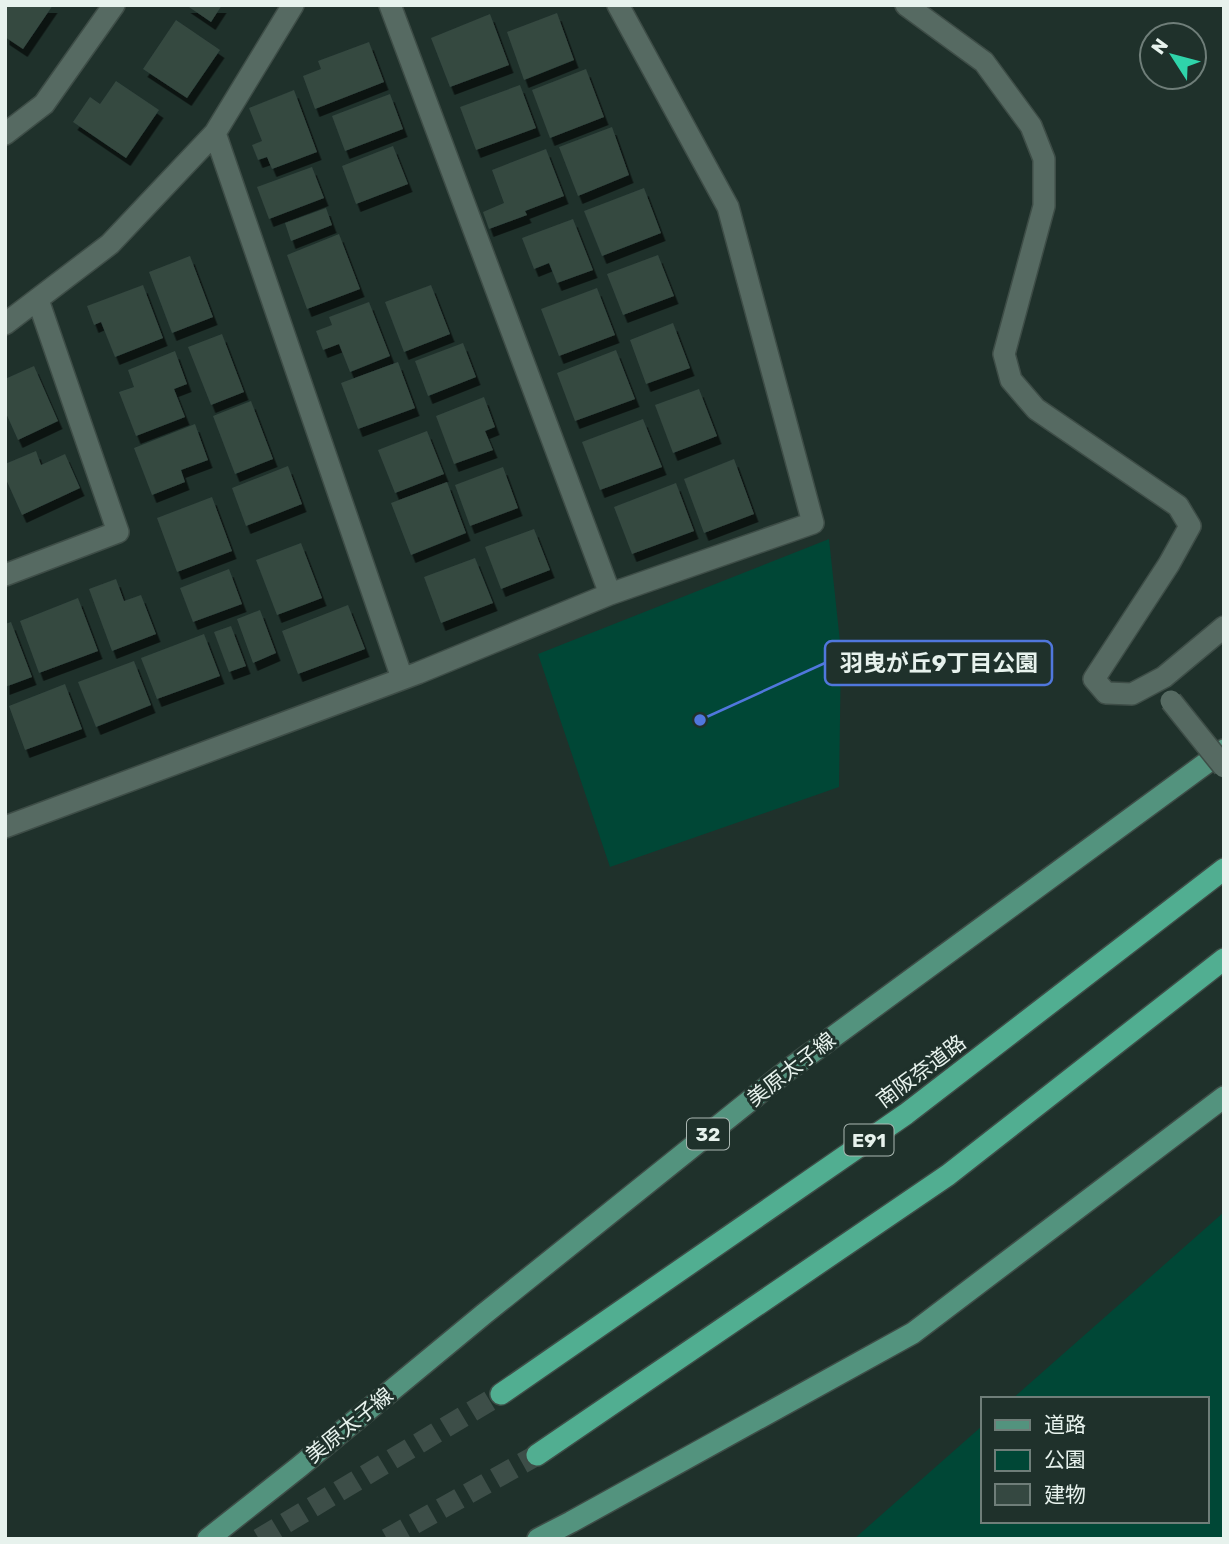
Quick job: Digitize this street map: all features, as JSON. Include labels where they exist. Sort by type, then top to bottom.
[{"type":"highway","name":"南阪奈道路","points":[[501,1394],[906,1114],[1224,869]]},
{"type":"highway","points":[[537,1455],[948,1175],[1224,959]]},
{"type":"main road","name":"美原太子線","points":[[208,1539],[788,1070],[1224,750]]},
{"type":"main road","points":[[538,1539],[913,1333],[1224,1097]]},
{"type":"street","points":[[5,134],[44,104],[114,5]]},
{"type":"street","points":[[5,324],[110,244],[215,134],[293,5]]},
{"type":"street","points":[[390,5],[610,594]]},
{"type":"street","points":[[5,827],[402,678],[610,594],[813,523],[728,207],[618,5]]},
{"type":"street","points":[[905,5],[984,62],[1031,126],[1044,159],[1044,206],[1004,354],[1011,380],[1036,409],[1178,506],[1190,526],[1169,564],[1094,679],[1106,693],[1132,694],[1164,677],[1224,628]]},
{"type":"street","points":[[215,134],[402,678]]},
{"type":"street","points":[[5,575],[118,532],[38,300]]},
{"type":"street","points":[[1164,677],[1171,701],[1224,767]]},
{"type":"green space","points":[[829,539],[841,651],[839,787],[610,867],[538,654]]},
{"type":"green space","points":[[1224,1212],[1224,1539],[854,1539],[981,1427],[981,1523],[1208,1523],[1208,1397],[1014,1397]]},
{"type":"building","points":[[5,5],[53,5],[23,49],[5,37]]},
{"type":"building","points":[[186,5],[222,5],[211,22]]},
{"type":"building","points":[[557,13],[574,60],[524,80],[507,32]]},
{"type":"building","points":[[490,14],[509,65],[450,87],[431,38]]},
{"type":"building","points":[[176,20],[220,50],[187,98],[143,69]]},
{"type":"building","points":[[369,42],[384,82],[315,109],[303,76],[321,69],[318,61]]},
{"type":"building","points":[[586,69],[604,117],[550,138],[532,90]]},
{"type":"building","points":[[116,81],[159,110],[126,158],[73,122],[90,97],[100,104]]},
{"type":"building","points":[[520,85],[536,128],[476,150],[460,107]]},
{"type":"building","points":[[294,90],[317,152],[272,169],[267,157],[258,160],[252,145],[262,141],[249,108]]},
{"type":"building","points":[[390,94],[403,129],[345,151],[332,116]]},
{"type":"building","points":[[612,127],[629,175],[578,196],[559,147]]},
{"type":"building","points":[[393,146],[408,184],[356,204],[342,166]]},
{"type":"building","points":[[546,149],[564,196],[525,211],[527,215],[489,229],[483,212],[504,203],[492,170]]},
{"type":"building","points":[[312,167],[324,198],[269,219],[257,187]]},
{"type":"building","points":[[644,188],[661,233],[602,256],[584,211]]},
{"type":"building","points":[[326,208],[332,225],[291,241],[285,223]]},
{"type":"building","points":[[573,219],[593,270],[557,283],[549,263],[534,269],[522,238]]},
{"type":"building","points":[[339,234],[360,289],[307,309],[287,255]]},
{"type":"building","points":[[658,255],[674,296],[623,315],[607,274]]},
{"type":"building","points":[[190,256],[213,317],[172,333],[149,272]]},
{"type":"building","points":[[143,285],[163,338],[115,357],[101,322],[94,325],[87,306]]},
{"type":"building","points":[[431,285],[450,334],[404,352],[385,302]]},
{"type":"building","points":[[597,288],[615,335],[559,356],[541,309]]},
{"type":"building","points":[[369,302],[390,356],[350,372],[339,344],[323,350],[316,331],[332,325],[329,317]]},
{"type":"building","points":[[673,323],[690,368],[646,384],[630,340]]},
{"type":"building","points":[[222,334],[244,392],[211,405],[188,347]]},
{"type":"building","points":[[463,343],[476,377],[428,396],[415,361]]},
{"type":"building","points":[[616,350],[635,399],[575,421],[557,373]]},
{"type":"building","points":[[175,351],[187,384],[174,389],[185,417],[136,436],[119,392],[134,387],[128,370]]},
{"type":"building","points":[[398,362],[415,408],[358,429],[341,383]]},
{"type":"building","points":[[34,366],[58,421],[18,440],[5,411],[5,379]]},
{"type":"building","points":[[699,389],[717,436],[673,453],[655,405]]},
{"type":"building","points":[[484,397],[495,427],[485,431],[493,450],[454,464],[436,416]]},
{"type":"building","points":[[251,401],[273,459],[235,474],[213,416]]},
{"type":"building","points":[[643,419],[662,467],[600,490],[582,442]]},
{"type":"building","points":[[195,424],[208,460],[181,470],[185,482],[152,495],[134,448]]},
{"type":"building","points":[[427,431],[444,474],[395,493],[378,450]]},
{"type":"building","points":[[36,451],[41,465],[65,454],[80,488],[22,515],[5,477],[5,464]]},
{"type":"building","points":[[734,459],[754,514],[704,533],[684,479]]},
{"type":"building","points":[[288,466],[302,504],[246,526],[232,488]]},
{"type":"building","points":[[503,467],[518,508],[470,526],[455,485]]},
{"type":"building","points":[[447,482],[466,533],[411,555],[391,503]]},
{"type":"building","points":[[676,483],[694,531],[632,554],[614,507]]},
{"type":"building","points":[[212,497],[232,551],[177,572],[157,518]]},
{"type":"building","points":[[534,529],[550,570],[501,589],[485,547]]},
{"type":"building","points":[[301,543],[322,598],[277,615],[256,560]]},
{"type":"building","points":[[475,558],[493,603],[441,623],[424,577]]},
{"type":"building","points":[[229,569],[242,604],[193,622],[180,588]]},
{"type":"building","points":[[116,579],[124,601],[141,595],[156,634],[112,651],[89,589]]},
{"type":"building","points":[[78,598],[98,651],[39,673],[20,621]]},
{"type":"building","points":[[348,605],[365,649],[298,674],[282,631]]},
{"type":"building","points":[[260,610],[276,653],[253,663],[237,619]]},
{"type":"building","points":[[11,622],[32,677],[5,687],[5,624]]},
{"type":"building","points":[[231,626],[246,666],[229,672],[214,632]]},
{"type":"building","points":[[204,634],[220,676],[157,699],[141,658]]},
{"type":"building","points":[[134,661],[151,705],[96,727],[78,682]]},
{"type":"building","points":[[65,684],[82,729],[25,750],[9,706]]},
{"type":"tunnel","points":[[259,1539],[501,1394]]},
{"type":"tunnel","points":[[387,1539],[537,1455]]},
{"type":"place","name":"羽曳が丘9丁目公園","points":[[700,720]]}]
